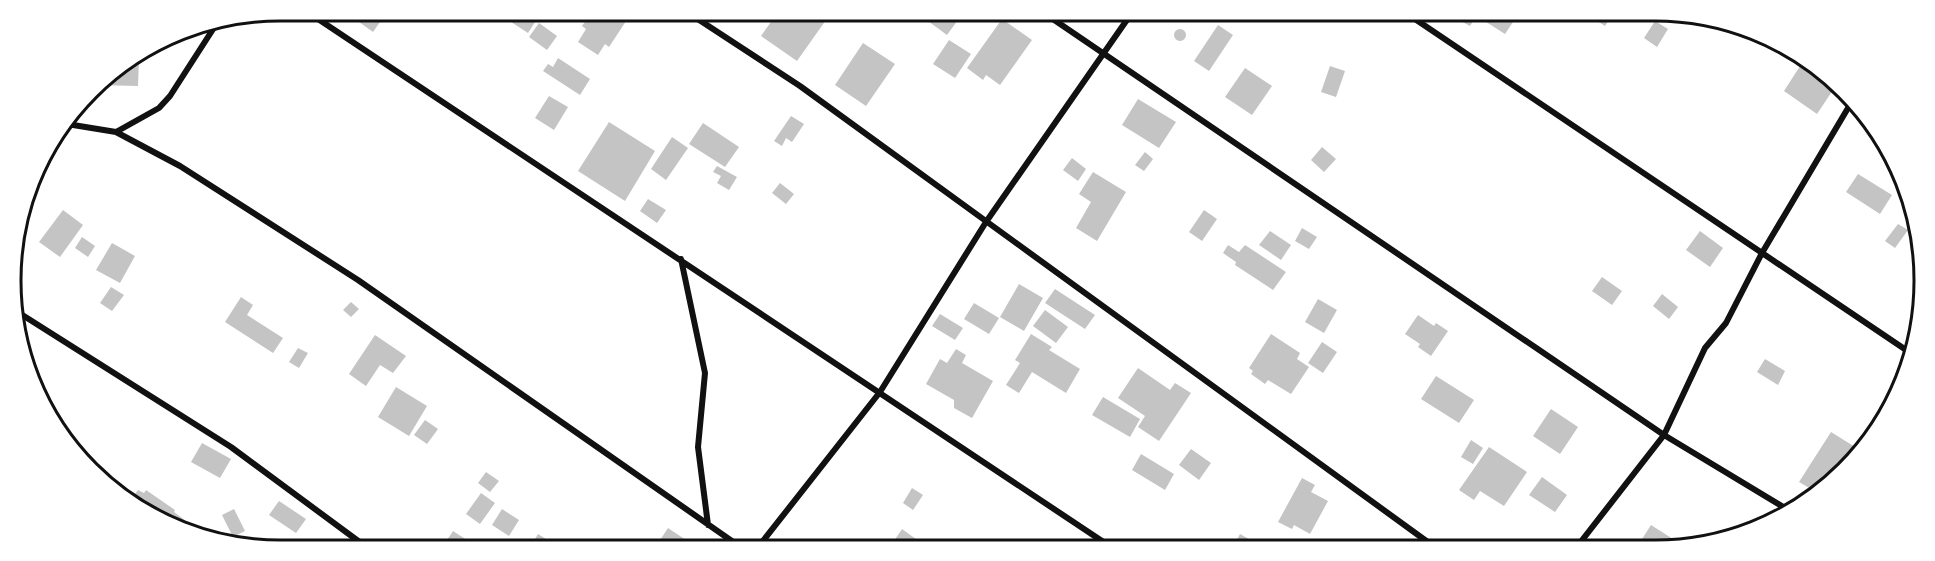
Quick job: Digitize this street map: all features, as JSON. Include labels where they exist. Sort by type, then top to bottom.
[{"type":"street","points":[[321,21],[1101,540]]},
{"type":"street","points":[[701,21],[800,86],[1425,540]]},
{"type":"street","points":[[1056,21],[1664,435],[1782,506]]},
{"type":"street","points":[[764,540],[880,392],[986,222],[1126,21]]},
{"type":"street","points":[[1418,21],[1905,349]]},
{"type":"street","points":[[116,132],[159,108],[170,96],[212,30]]},
{"type":"street","points":[[1582,540],[1664,435],[1705,348],[1726,323],[1762,253],[1848,107]]},
{"type":"street","points":[[73,125],[116,132],[180,166],[358,280],[730,540]]},
{"type":"street","points":[[681,260],[705,373],[698,447],[708,525]]},
{"type":"street","points":[[23,317],[231,447],[357,540]]},
{"type":"building","points":[[358,21],[381,21],[373,32]]},
{"type":"building","points":[[510,21],[536,21],[528,33]]},
{"type":"building","points":[[586,21],[626,21],[609,47],[605,44],[598,55],[578,42],[586,29],[582,26]]},
{"type":"building","points":[[772,21],[825,21],[797,61],[761,36]]},
{"type":"building","points":[[928,21],[957,21],[947,35]]},
{"type":"building","points":[[1001,21],[1005,21],[1032,40],[1000,85],[986,75],[983,80],[967,68]]},
{"type":"building","points":[[1461,21],[1473,21],[1470,26]]},
{"type":"building","points":[[1485,21],[1514,21],[1505,34]]},
{"type":"building","points":[[1597,21],[1608,21],[1605,26]]},
{"type":"building","points":[[1655,21],[1668,29],[1657,47],[1644,38]]},
{"type":"building","points":[[539,23],[557,36],[547,50],[529,37]]},
{"type":"building","points":[[1218,25],[1233,35],[1209,71],[1194,61]]},
{"type":"building","points":[[1182,29],[1185,30],[1185,40],[1178,41],[1175,40],[1174,33],[1175,30]]},
{"type":"building","points":[[949,40],[971,54],[955,78],[933,64]]},
{"type":"building","points":[[863,43],[895,64],[866,106],[835,85]]},
{"type":"building","points":[[558,58],[590,79],[580,95],[543,71],[548,64],[553,67]]},
{"type":"building","points":[[139,63],[138,86],[109,85]]},
{"type":"building","points":[[1330,66],[1345,71],[1336,97],[1321,92]]},
{"type":"building","points":[[1800,66],[1832,91],[1817,114],[1784,91]]},
{"type":"building","points":[[1245,68],[1272,86],[1252,115],[1225,97]]},
{"type":"building","points":[[549,96],[568,107],[554,130],[535,118]]},
{"type":"building","points":[[1138,99],[1176,122],[1159,148],[1122,125]]},
{"type":"building","points":[[791,116],[804,124],[792,142],[786,138],[782,146],[774,141]]},
{"type":"building","points":[[609,122],[655,151],[625,201],[578,171]]},
{"type":"building","points":[[703,123],[739,147],[725,167],[689,144]]},
{"type":"building","points":[[672,137],[688,148],[666,180],[651,169]]},
{"type":"building","points":[[1322,147],[1336,159],[1324,172],[1311,160]]},
{"type":"building","points":[[1145,152],[1153,159],[1144,171],[1135,165]]},
{"type":"building","points":[[1072,158],[1086,169],[1078,181],[1063,170]]},
{"type":"building","points":[[717,166],[737,177],[729,190],[717,183],[721,176],[713,172]]},
{"type":"building","points":[[1093,172],[1126,192],[1097,241],[1076,228],[1091,202],[1079,194]]},
{"type":"building","points":[[1858,174],[1892,195],[1880,214],[1846,192]]},
{"type":"building","points":[[780,183],[794,194],[786,204],[772,193]]},
{"type":"building","points":[[648,199],[666,210],[657,223],[640,211]]},
{"type":"building","points":[[63,210],[83,225],[60,257],[39,242]]},
{"type":"building","points":[[1204,210],[1217,219],[1202,241],[1189,232]]},
{"type":"building","points":[[1898,224],[1908,230],[1895,248],[1885,241]]},
{"type":"building","points":[[1302,228],[1317,237],[1309,249],[1295,241]]},
{"type":"building","points":[[1270,231],[1291,245],[1281,260],[1259,245]]},
{"type":"building","points":[[1700,231],[1723,248],[1710,267],[1686,250]]},
{"type":"building","points":[[82,237],[95,246],[88,257],[75,248]]},
{"type":"building","points":[[112,243],[135,256],[120,283],[96,270]]},
{"type":"building","points":[[1228,245],[1239,252],[1245,245],[1286,272],[1273,290],[1235,265],[1236,262],[1223,253]]},
{"type":"building","points":[[1602,277],[1622,291],[1612,305],[1592,291]]},
{"type":"building","points":[[1019,284],[1043,298],[1024,331],[1000,317]]},
{"type":"building","points":[[111,287],[124,295],[112,311],[100,303]]},
{"type":"building","points":[[1055,289],[1095,315],[1085,329],[1045,303]]},
{"type":"building","points":[[1662,294],[1678,307],[1669,319],[1653,306]]},
{"type":"building","points":[[241,297],[253,305],[247,315],[283,338],[273,353],[225,322]]},
{"type":"building","points":[[1318,299],[1337,310],[1324,333],[1305,322]]},
{"type":"building","points":[[351,302],[359,309],[351,317],[343,310]]},
{"type":"building","points":[[974,303],[999,318],[989,334],[964,319]]},
{"type":"building","points":[[1045,310],[1068,327],[1056,343],[1033,326]]},
{"type":"building","points":[[940,314],[963,328],[955,340],[932,326]]},
{"type":"building","points":[[1418,315],[1434,326],[1436,323],[1448,331],[1431,356],[1418,347],[1420,344],[1405,334]]},
{"type":"building","points":[[1031,334],[1052,347],[1049,350],[1080,369],[1066,393],[1032,372],[1019,393],[1006,385],[1020,363],[1015,360]]},
{"type":"building","points":[[1271,334],[1300,353],[1297,359],[1309,367],[1291,394],[1268,380],[1265,384],[1251,374],[1253,371],[1249,368]]},
{"type":"building","points":[[375,335],[406,356],[393,373],[380,365],[366,386],[349,374]]},
{"type":"building","points":[[1322,342],[1337,352],[1323,373],[1308,363]]},
{"type":"building","points":[[298,348],[308,353],[299,368],[289,362]]},
{"type":"building","points":[[956,349],[966,355],[962,363],[993,381],[972,418],[954,408],[954,400],[926,384],[940,359],[947,363]]},
{"type":"building","points":[[1765,359],[1785,371],[1778,385],[1757,372]]},
{"type":"building","points":[[1138,368],[1170,390],[1175,383],[1191,393],[1159,441],[1138,427],[1145,416],[1118,398]]},
{"type":"building","points":[[1436,376],[1474,400],[1459,423],[1421,399]]},
{"type":"building","points":[[396,387],[427,406],[409,436],[378,417]]},
{"type":"building","points":[[1103,397],[1140,419],[1130,437],[1092,415]]},
{"type":"building","points":[[1551,409],[1578,427],[1560,454],[1533,436]]},
{"type":"building","points":[[425,420],[438,429],[427,444],[414,435]]},
{"type":"building","points":[[1831,432],[1854,446],[1826,476],[1809,488],[1799,482]]},
{"type":"building","points":[[1471,440],[1483,448],[1473,464],[1461,457]]},
{"type":"building","points":[[202,443],[231,459],[220,478],[191,462]]},
{"type":"building","points":[[1489,447],[1527,472],[1504,506],[1480,491],[1474,500],[1459,490]]},
{"type":"building","points":[[1191,449],[1211,463],[1199,480],[1179,465]]},
{"type":"building","points":[[1141,454],[1174,474],[1165,490],[1132,470]]},
{"type":"building","points":[[486,472],[499,481],[490,492],[478,483]]},
{"type":"building","points":[[1542,477],[1567,495],[1555,512],[1529,495]]},
{"type":"building","points":[[1302,478],[1315,485],[1311,492],[1328,501],[1310,534],[1294,525],[1292,529],[1278,522]]},
{"type":"building","points":[[912,488],[923,495],[913,510],[903,503]]},
{"type":"building","points":[[138,490],[144,493],[146,490],[175,510],[174,512],[188,523],[166,513],[134,495]]},
{"type":"building","points":[[481,493],[495,503],[480,524],[466,514]]},
{"type":"building","points":[[279,501],[306,519],[296,533],[269,515]]},
{"type":"building","points":[[234,509],[245,531],[232,535],[222,515]]},
{"type":"building","points":[[502,509],[519,520],[509,536],[492,525]]},
{"type":"building","points":[[1651,525],[1673,539],[1654,540],[1642,539]]},
{"type":"building","points":[[668,528],[686,540],[660,540]]},
{"type":"building","points":[[902,529],[917,540],[895,540]]},
{"type":"building","points":[[453,531],[467,540],[447,540]]},
{"type":"building","points":[[538,534],[548,540],[534,540]]},
{"type":"building","points":[[1240,534],[1251,540],[1237,540]]}]
